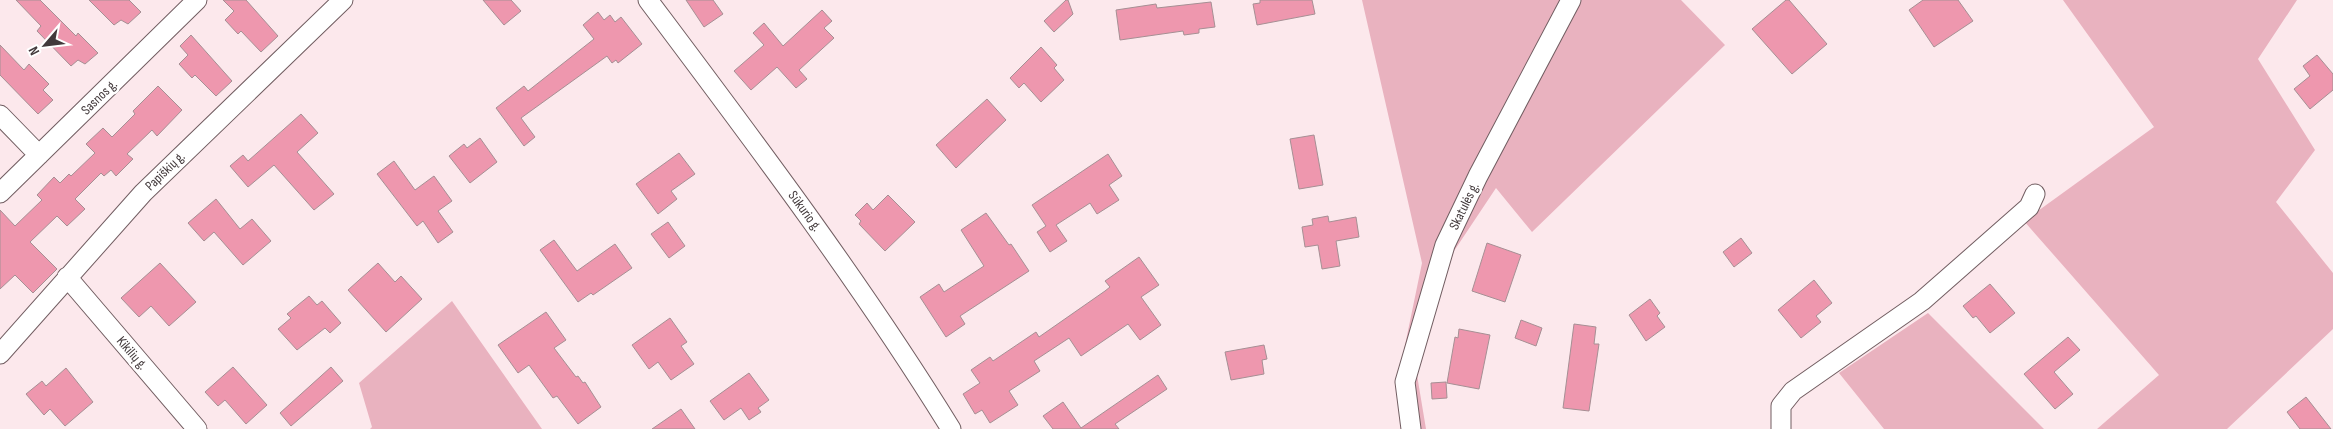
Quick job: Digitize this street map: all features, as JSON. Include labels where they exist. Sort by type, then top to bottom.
[{"type":"street","name":"Sasnos g.","points":[[0,193],[197,0]]},
{"type":"street","name":"Papiškių g.","points":[[0,354],[143,193],[344,0]]},
{"type":"street","name":"Sūkurio g.","points":[[648,0],[814,222],[921,381],[950,429]]},
{"type":"street","name":"Skatulės g.","points":[[1411,429],[1405,382],[1445,246],[1478,176],[1571,0]]},
{"type":"street","points":[[0,115],[39,155]]},
{"type":"street","points":[[1781,429],[1781,406],[1792,391],[1922,301],[2029,208],[2034,194]]},
{"type":"street","name":"Kikilių g.","points":[[67,277],[198,429]]},
{"type":"shaded area","points":[[1362,0],[1681,0],[1725,45],[1532,232],[1496,188],[1454,251],[1416,369],[1426,429],[1406,429],[1397,384],[1422,263]]},
{"type":"shaded area","points":[[2063,0],[2297,0],[2258,59],[2315,150],[2276,202],[2333,273],[2333,329],[2227,429],[2097,429],[2159,375],[2024,221],[2154,127]]},
{"type":"shaded area","points":[[452,301],[542,429],[370,429],[372,427],[359,383]]},
{"type":"shaded area","points":[[1928,313],[2044,429],[1884,429],[1839,373]]},
{"type":"building","points":[[16,0],[40,0],[76,36],[78,33],[98,53],[85,64],[78,60],[71,66],[37,31],[41,26]]},
{"type":"building","points":[[89,0],[129,0],[141,12],[128,24],[121,20],[114,25]]},
{"type":"building","points":[[223,0],[246,0],[278,36],[261,52],[241,31],[238,34],[225,20],[234,11]]},
{"type":"building","points":[[483,0],[511,0],[521,11],[504,25]]},
{"type":"building","points":[[686,0],[713,0],[723,14],[704,27]]},
{"type":"building","points":[[1068,0],[1073,14],[1054,32],[1044,21]]},
{"type":"building","points":[[1260,0],[1312,0],[1315,14],[1257,25],[1253,4],[1260,3]]},
{"type":"building","points":[[1786,0],[1789,0],[1827,44],[1792,74],[1752,29]]},
{"type":"building","points":[[1923,0],[1958,0],[1973,21],[1934,47],[1909,10]]},
{"type":"building","points":[[1211,2],[1215,27],[1199,29],[1199,33],[1184,35],[1183,31],[1120,40],[1116,10],[1156,4],[1157,8]]},
{"type":"building","points":[[822,10],[832,21],[824,28],[834,38],[799,70],[807,79],[796,88],[777,67],[751,90],[734,71],[764,45],[753,33],[764,23],[783,46]]},
{"type":"building","points":[[598,12],[604,20],[610,15],[615,22],[621,17],[642,44],[618,63],[616,60],[612,63],[607,56],[521,118],[535,137],[524,146],[496,108],[524,86],[528,91],[594,39],[583,25]]},
{"type":"building","points":[[191,35],[232,81],[216,96],[195,75],[192,78],[179,64],[188,55],[180,46]]},
{"type":"building","points":[[0,45],[24,70],[29,64],[49,84],[43,90],[53,100],[38,114],[0,75]]},
{"type":"building","points":[[1041,47],[1057,65],[1054,68],[1064,80],[1041,102],[1024,83],[1019,88],[1010,78]]},
{"type":"building","points":[[2317,55],[2333,74],[2333,90],[2310,109],[2294,89],[2310,76],[2303,66]]},
{"type":"building","points":[[158,86],[182,110],[157,136],[152,130],[127,154],[133,159],[116,176],[111,170],[104,176],[101,173],[75,199],[85,209],[67,226],[57,216],[30,242],[57,269],[33,293],[15,275],[0,289],[0,210],[15,226],[42,200],[37,195],[54,177],[60,183],[69,174],[71,176],[95,153],[86,144],[103,128],[112,137],[135,114],[133,111]]},
{"type":"building","points":[[987,99],[1006,120],[956,168],[936,145]]},
{"type":"building","points":[[301,114],[318,133],[297,152],[334,194],[314,210],[274,165],[248,187],[230,166],[243,155],[248,161]]},
{"type":"building","points":[[1314,135],[1323,185],[1299,189],[1290,139]]},
{"type":"building","points":[[480,138],[497,162],[470,183],[449,156],[464,144],[467,148]]},
{"type":"building","points":[[679,153],[695,174],[671,191],[677,199],[658,214],[636,184]]},
{"type":"building","points":[[1108,154],[1122,176],[1109,185],[1119,200],[1097,214],[1090,203],[1056,225],[1067,241],[1050,252],[1037,232],[1046,226],[1032,205]]},
{"type":"building","points":[[394,161],[415,190],[434,176],[452,201],[438,211],[453,232],[438,243],[423,221],[417,226],[377,174]]},
{"type":"building","points":[[888,195],[915,222],[885,251],[859,224],[861,221],[855,215],[867,203],[873,210]]},
{"type":"building","points":[[216,199],[240,229],[252,219],[271,241],[243,265],[214,232],[204,241],[188,223]]},
{"type":"building","points":[[986,213],[1009,245],[1011,244],[1029,271],[960,316],[965,324],[946,337],[920,297],[939,284],[944,292],[984,266],[961,230]]},
{"type":"building","points":[[1328,216],[1329,222],[1356,217],[1359,237],[1336,241],[1340,266],[1322,269],[1318,245],[1305,247],[1302,227],[1313,225],[1312,219]]},
{"type":"building","points":[[668,222],[685,246],[669,258],[651,234]]},
{"type":"building","points":[[1741,238],[1752,253],[1734,267],[1723,252]]},
{"type":"building","points":[[554,240],[577,271],[615,244],[632,268],[593,295],[591,293],[578,302],[540,250]]},
{"type":"building","points":[[1487,243],[1521,255],[1505,302],[1472,291]]},
{"type":"building","points":[[1139,257],[1159,285],[1141,297],[1161,325],[1140,340],[1128,324],[1081,356],[1069,338],[1034,361],[1040,371],[1009,391],[1018,405],[990,423],[982,410],[975,414],[963,394],[980,383],[971,370],[990,357],[993,361],[1036,332],[1039,337],[1110,287],[1105,281]]},
{"type":"building","points":[[160,263],[196,302],[169,326],[151,306],[139,317],[121,298]]},
{"type":"building","points":[[378,263],[395,282],[401,276],[422,299],[386,332],[348,290]]},
{"type":"building","points":[[1814,280],[1832,303],[1816,316],[1821,322],[1801,338],[1778,310]]},
{"type":"building","points":[[1990,284],[2015,313],[1990,333],[1976,316],[1973,318],[1963,306]]},
{"type":"building","points":[[309,296],[317,305],[322,301],[341,323],[330,333],[325,328],[297,350],[278,329],[291,318],[287,314]]},
{"type":"building","points":[[1650,299],[1660,313],[1657,316],[1665,327],[1646,341],[1629,315]]},
{"type":"building","points":[[546,312],[566,340],[554,348],[576,377],[578,376],[583,383],[585,382],[601,407],[578,424],[557,396],[553,398],[529,365],[518,373],[498,345]]},
{"type":"building","points":[[670,318],[687,342],[681,346],[694,364],[671,380],[658,362],[649,369],[632,345]]},
{"type":"building","points":[[1521,320],[1542,328],[1536,346],[1515,338]]},
{"type":"building","points":[[1574,324],[1596,327],[1594,344],[1599,344],[1589,411],[1563,408]]},
{"type":"building","points":[[1459,329],[1490,335],[1479,389],[1447,383],[1455,337],[1458,338]]},
{"type":"building","points":[[2068,337],[2080,350],[2054,372],[2073,394],[2055,409],[2024,374]]},
{"type":"building","points":[[1264,345],[1267,359],[1262,360],[1264,374],[1231,380],[1225,352]]},
{"type":"building","points":[[233,367],[267,405],[246,424],[225,400],[218,406],[205,392]]},
{"type":"building","points":[[331,367],[343,381],[291,426],[280,413]]},
{"type":"building","points":[[66,368],[93,402],[65,426],[50,409],[44,415],[26,394],[42,381],[46,386]]},
{"type":"building","points":[[749,373],[769,400],[758,408],[761,412],[749,420],[741,408],[724,420],[710,401]]},
{"type":"building","points":[[1158,375],[1167,389],[1115,424],[1119,429],[1053,429],[1043,416],[1063,402],[1081,428]]},
{"type":"building","points":[[1446,382],[1447,398],[1432,399],[1431,383]]},
{"type":"building","points":[[2306,397],[2331,429],[2300,429],[2287,412]]},
{"type":"building","points":[[681,409],[695,429],[652,429]]}]
